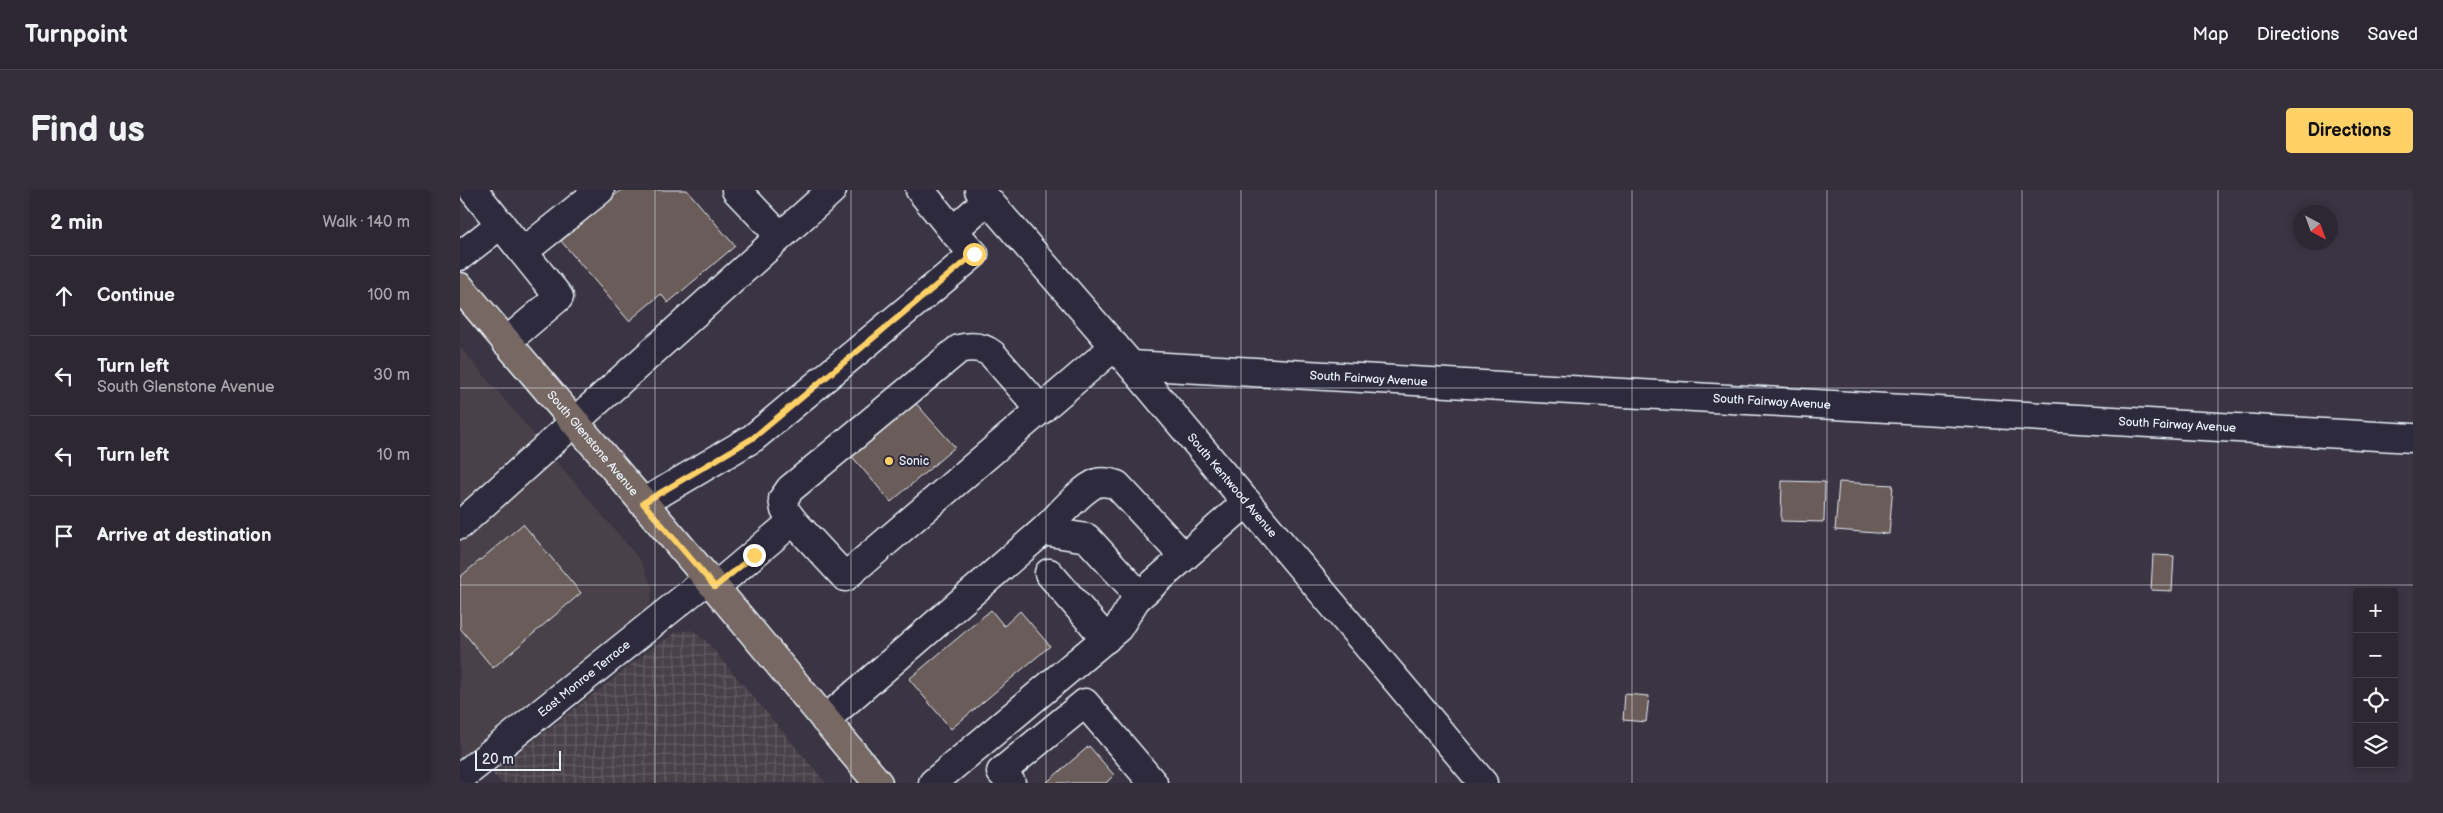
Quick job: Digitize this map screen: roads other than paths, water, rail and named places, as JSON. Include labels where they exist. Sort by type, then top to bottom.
[{"type":"main road","name":"South Glenstone Avenue","points":[[460,287],[712,583],[878,783]]},
{"type":"street","points":[[473,190],[559,297],[506,342]]},
{"type":"street","points":[[522,252],[600,190]]},
{"type":"street","points":[[736,190],[780,236]]},
{"type":"street","points":[[460,525],[832,190]]},
{"type":"street","points":[[643,503],[753,438],[974,254],[952,231],[920,190]]},
{"type":"street","points":[[952,231],[983,195]]},
{"type":"street","name":"South Kentwood Avenue","points":[[983,195],[1123,355],[1483,783]]},
{"type":"street","points":[[460,256],[501,224]]},
{"type":"street","points":[[1041,410],[986,349],[969,347],[958,349],[790,489],[783,500],[785,510],[845,578],[1041,410],[1123,355]]},
{"type":"street","name":"South Fairway Avenue","points":[[1123,355],[2413,438]]},
{"type":"street","points":[[825,720],[1043,530],[1086,490],[1097,483],[1108,482],[1117,485],[1184,556]]},
{"type":"street","points":[[933,783],[1106,639],[1118,628],[1136,598],[1247,502]]},
{"type":"street","name":"East Monroe Terrace","points":[[461,775],[793,521]]},
{"type":"street","points":[[1043,530],[1087,538],[1130,585],[1136,598]]},
{"type":"street","points":[[1049,573],[1106,639]]},
{"type":"street","points":[[1011,783],[1002,772],[1085,703],[1153,783]]},
{"type":"place","name":"Sonic","points":[[889,461]]}]
